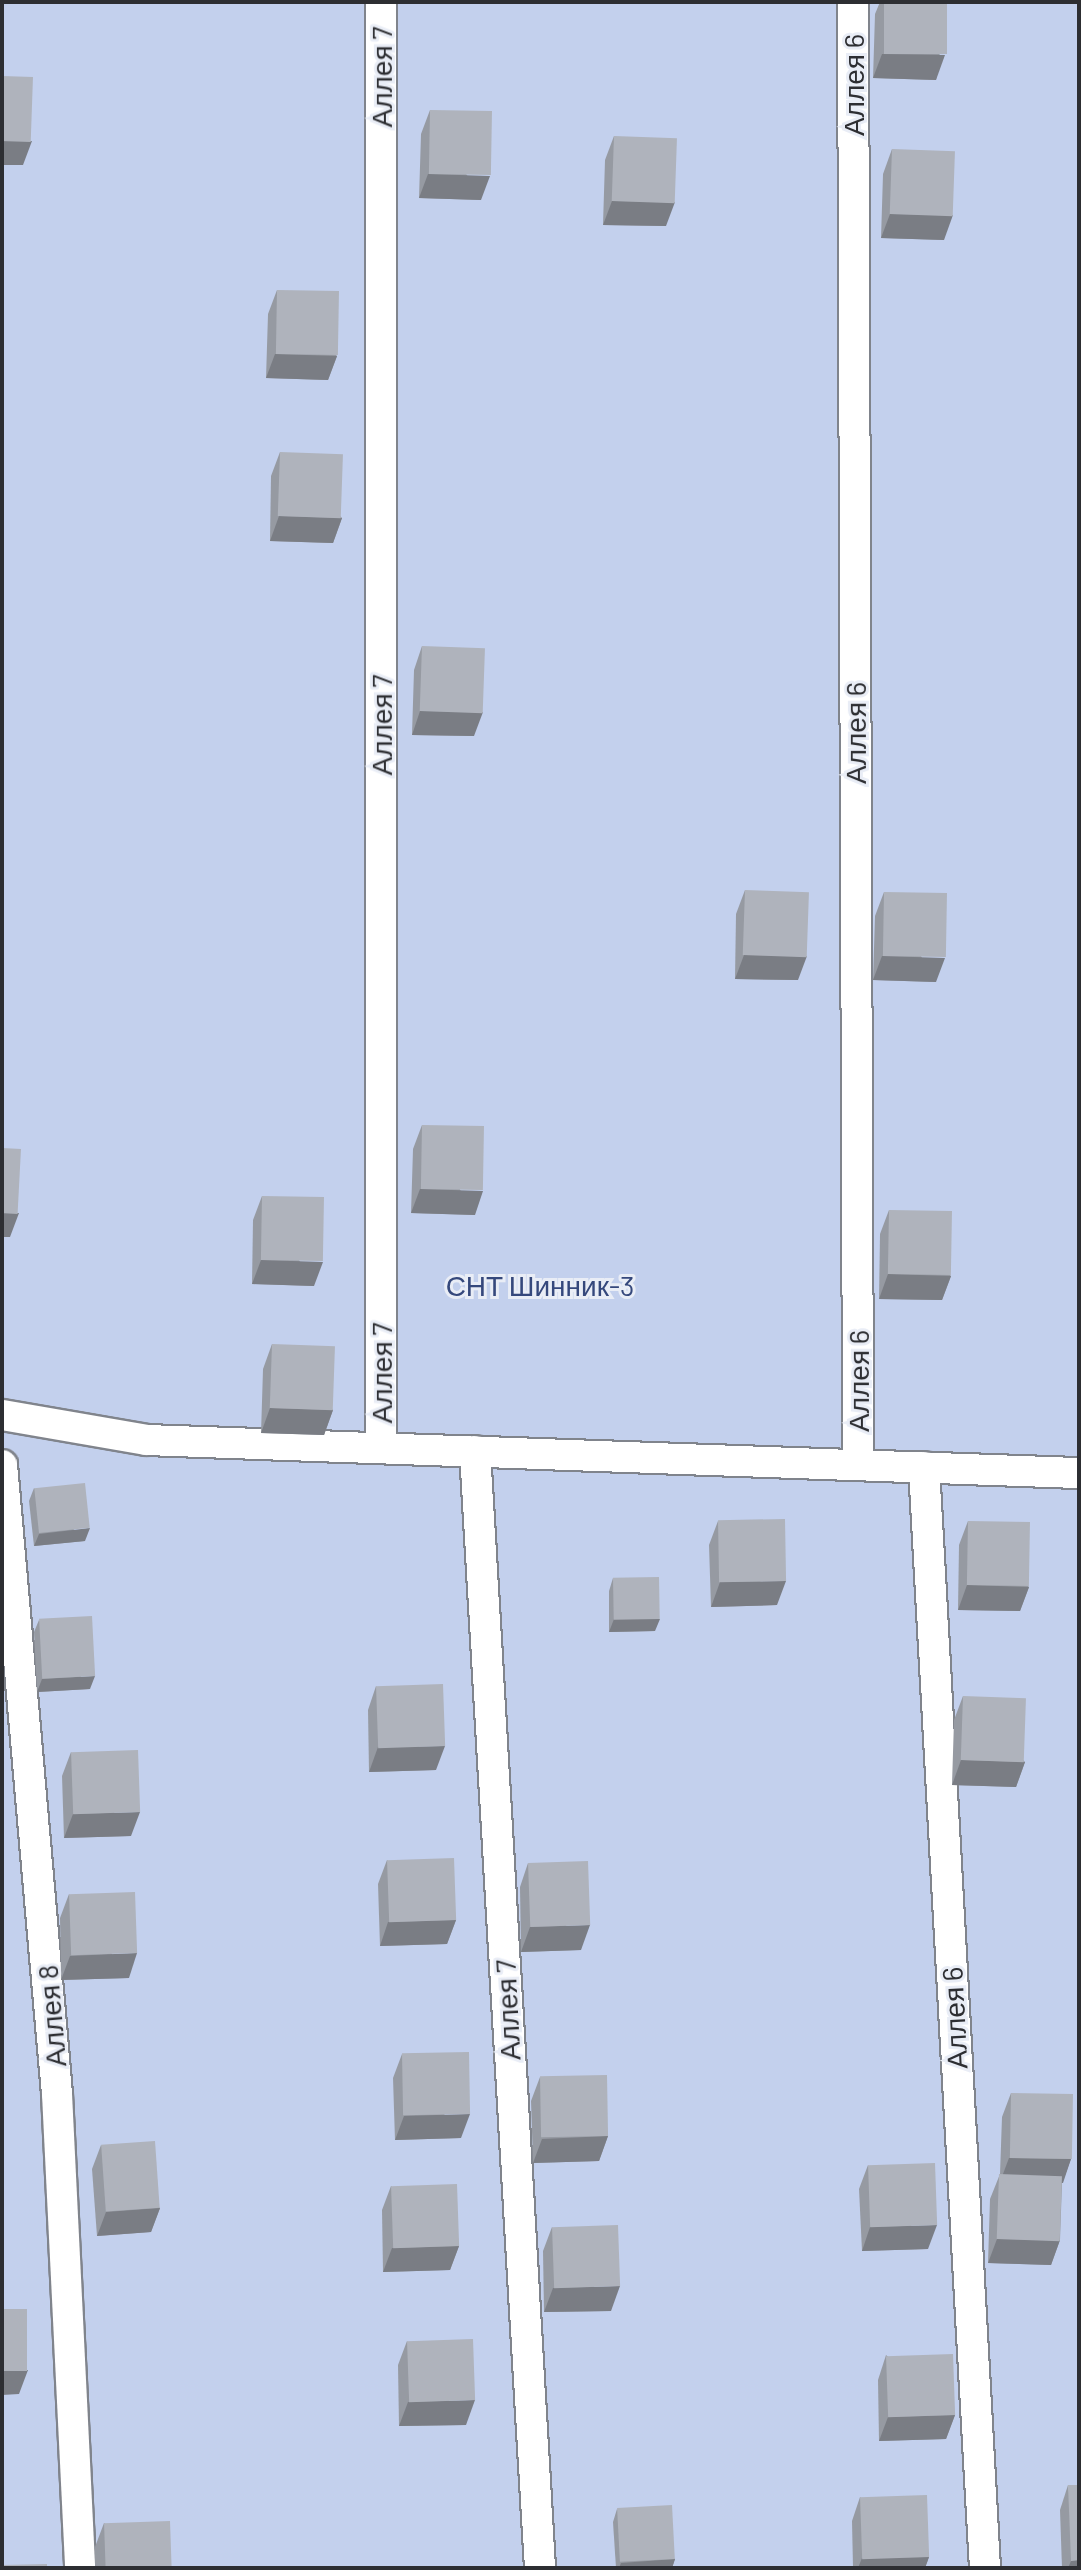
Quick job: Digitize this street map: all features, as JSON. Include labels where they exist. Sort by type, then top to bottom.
[{"type":"lane","name":"Аллея 7","points":[[381,2],[381,1448]]},
{"type":"lane","name":"Аллея 6","points":[[853,2],[858,1465]]},
{"type":"lane","points":[[2,1415],[146,1440],[1079,1473]]},
{"type":"lane","name":"Аллея 7","points":[[475,1451],[540,2568]]},
{"type":"lane","name":"Аллея 8","points":[[2,1465],[57,2094],[80,2568]]},
{"type":"lane","name":"Аллея 6","points":[[924,1467],[985,2568]]},
{"type":"green space","name":"СНТ Шинник-3","points":[[2,2],[1079,2],[1079,2568],[2,2568]]},
{"type":"building","points":[[884,2],[947,2],[947,54],[884,54]]},
{"type":"building","points":[[2,76],[33,77],[31,142],[2,141]]},
{"type":"building","points":[[430,110],[492,111],[491,175],[429,174]]},
{"type":"building","points":[[614,136],[677,138],[675,203],[612,201]]},
{"type":"building","points":[[892,149],[955,151],[953,216],[890,214]]},
{"type":"building","points":[[277,290],[339,291],[338,355],[276,354]]},
{"type":"building","points":[[280,452],[343,454],[341,518],[278,516]]},
{"type":"building","points":[[422,646],[485,648],[483,713],[420,711]]},
{"type":"building","points":[[745,890],[809,892],[807,957],[743,955]]},
{"type":"building","points":[[884,892],[947,893],[946,957],[883,956]]},
{"type":"building","points":[[422,1125],[484,1126],[483,1190],[421,1189]]},
{"type":"building","points":[[2,1148],[21,1149],[18,1214],[2,1213]]},
{"type":"building","points":[[262,1196],[324,1197],[323,1261],[261,1260]]},
{"type":"building","points":[[889,1210],[952,1211],[951,1275],[888,1274]]},
{"type":"building","points":[[272,1344],[335,1346],[333,1410],[270,1408]]},
{"type":"building","points":[[85,1483],[90,1528],[39,1533],[34,1488]]},
{"type":"building","points":[[785,1519],[786,1581],[719,1582],[718,1520]]},
{"type":"building","points":[[968,1521],[1030,1522],[1029,1586],[967,1585]]},
{"type":"building","points":[[659,1577],[660,1619],[614,1620],[613,1578]]},
{"type":"building","points":[[92,1616],[95,1676],[42,1679],[39,1619]]},
{"type":"building","points":[[443,1684],[445,1746],[378,1748],[376,1686]]},
{"type":"building","points":[[963,1696],[1026,1698],[1024,1762],[961,1760]]},
{"type":"building","points":[[138,1750],[140,1812],[73,1814],[71,1752]]},
{"type":"building","points":[[454,1858],[456,1920],[389,1922],[387,1860]]},
{"type":"building","points":[[588,1861],[590,1925],[530,1927],[528,1863]]},
{"type":"building","points":[[135,1892],[137,1953],[71,1955],[69,1894]]},
{"type":"building","points":[[469,2052],[470,2114],[403,2115],[402,2053]]},
{"type":"building","points":[[607,2075],[608,2136],[541,2137],[540,2076]]},
{"type":"building","points":[[1011,2093],[1073,2094],[1072,2159],[1010,2158]]},
{"type":"building","points":[[155,2141],[160,2208],[106,2212],[101,2145]]},
{"type":"building","points":[[935,2163],[937,2225],[870,2227],[868,2165]]},
{"type":"building","points":[[999,2174],[1062,2176],[1060,2241],[997,2239]]},
{"type":"building","points":[[457,2184],[459,2246],[393,2248],[391,2186]]},
{"type":"building","points":[[618,2225],[620,2286],[554,2288],[552,2227]]},
{"type":"building","points":[[2,2309],[27,2309],[27,2371],[2,2371]]},
{"type":"building","points":[[473,2339],[475,2400],[409,2402],[407,2341]]},
{"type":"building","points":[[953,2354],[955,2415],[888,2417],[886,2356]]},
{"type":"building","points":[[1068,2485],[1079,2485],[1079,2560],[1071,2561]]},
{"type":"building","points":[[927,2495],[929,2557],[862,2559],[860,2497]]},
{"type":"building","points":[[672,2505],[675,2559],[620,2562],[617,2508]]},
{"type":"building","points":[[170,2521],[172,2568],[106,2568],[104,2523]]},
{"type":"building","points":[[47,2564],[47,2568],[2,2568],[2,2565]]}]
